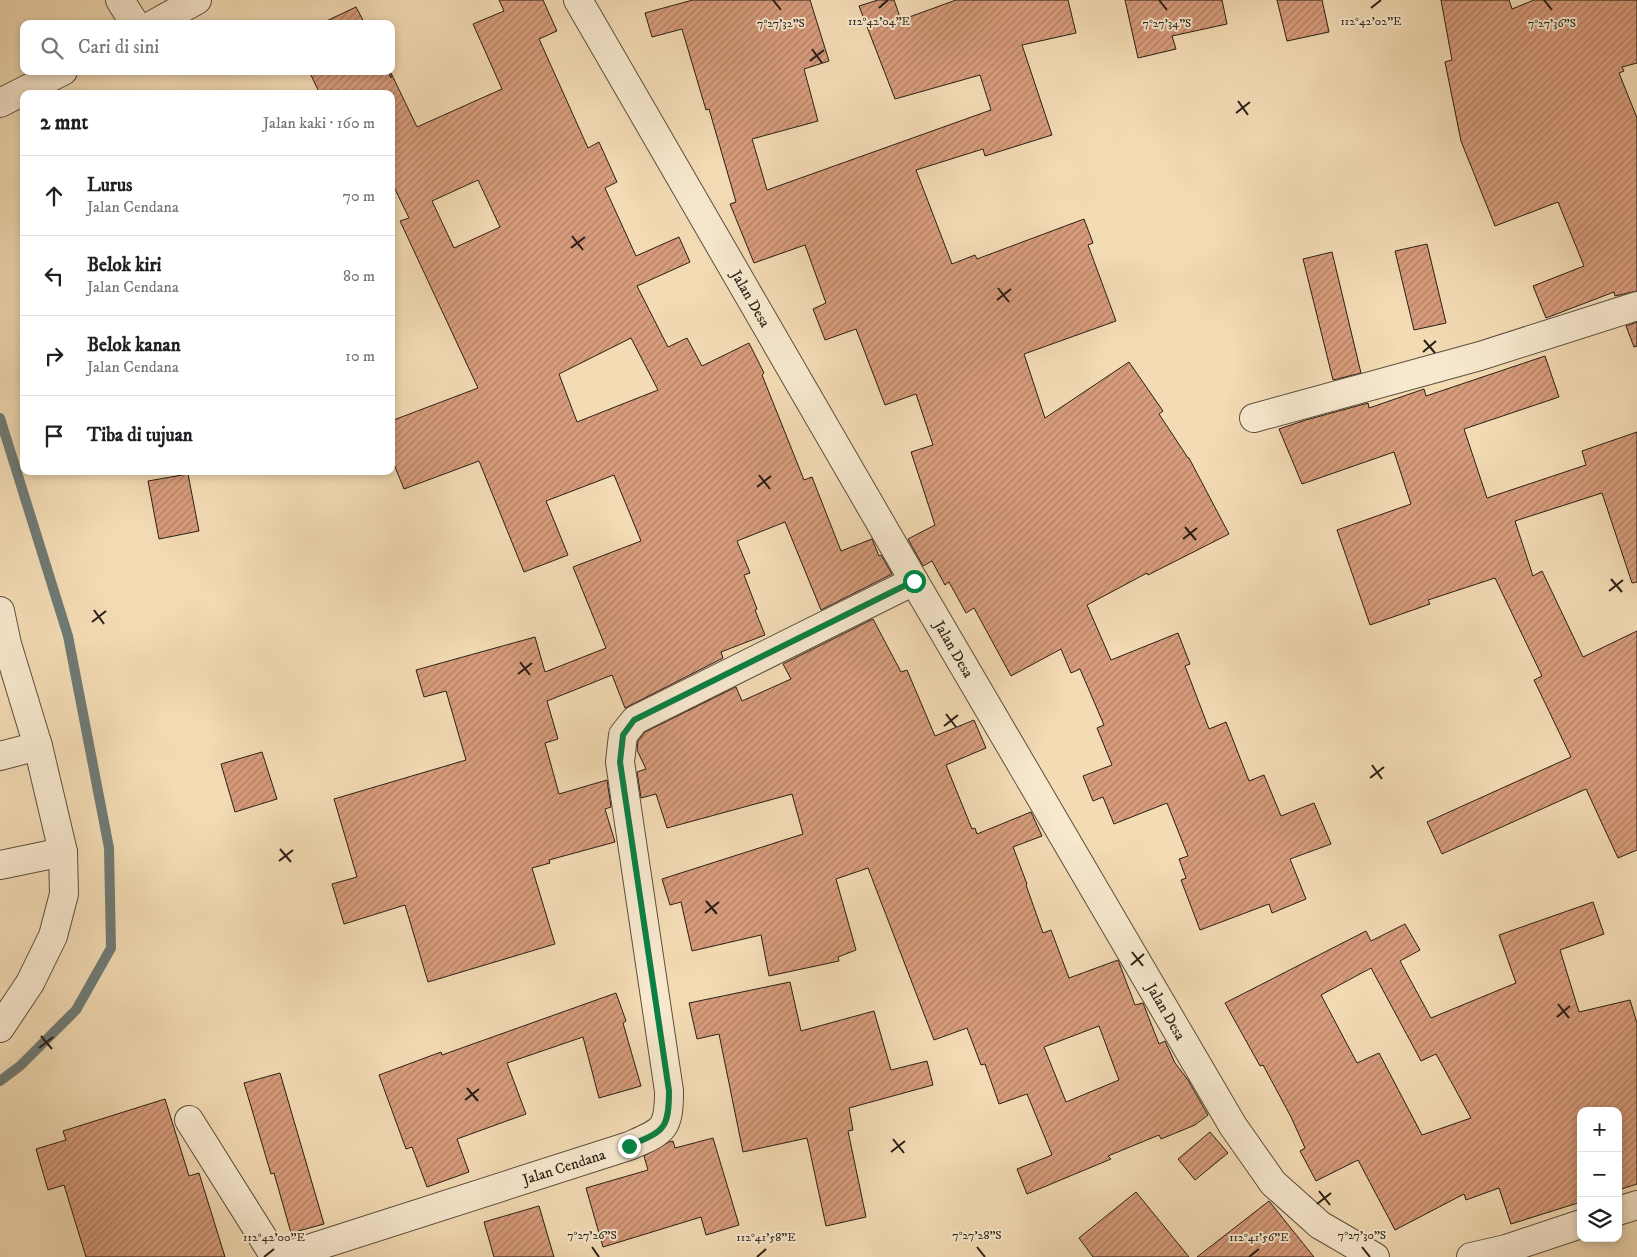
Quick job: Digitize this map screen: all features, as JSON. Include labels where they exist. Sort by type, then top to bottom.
[{"type":"street","points":[[120,0],[132,20]]},
{"type":"street","points":[[161,20],[197,0]]},
{"type":"street","name":"Jalan Desa","points":[[578,0],[1232,1126],[1273,1183],[1320,1225],[1375,1257]]},
{"type":"street","points":[[26,90],[55,75]]},
{"type":"street","points":[[0,103],[20,93]]},
{"type":"street","points":[[1254,418],[1480,356],[1637,306]]},
{"type":"street","name":"Jalan Cendana","points":[[283,1257],[629,1146],[652,1136],[664,1126],[669,1113],[669,1091],[620,762],[623,735],[634,720],[914,581]]},
{"type":"street","points":[[0,611],[4,645],[38,746],[63,852],[64,894],[52,936],[30,983],[0,1028]]},
{"type":"street","points":[[0,756],[38,746]]},
{"type":"street","points":[[0,866],[63,852]]},
{"type":"street","points":[[189,1120],[276,1257]]},
{"type":"street","points":[[1622,1211],[1637,1205]]},
{"type":"street","points":[[1471,1257],[1506,1249],[1577,1225]]},
{"type":"building","points":[[499,0],[543,0],[557,31],[539,39],[588,148],[599,142],[617,182],[605,188],[636,256],[679,237],[690,262],[637,286],[668,347],[687,338],[702,366],[749,343],[764,373],[762,375],[804,480],[812,477],[841,551],[872,539],[879,556],[881,555],[892,574],[821,610],[785,522],[737,541],[750,573],[744,575],[765,635],[721,652],[723,658],[625,708],[612,675],[547,701],[558,739],[545,743],[559,794],[607,780],[611,807],[605,809],[615,842],[549,860],[550,863],[532,868],[555,944],[428,982],[405,905],[344,924],[332,884],[357,877],[334,799],[466,760],[446,691],[424,697],[416,670],[535,637],[545,672],[606,648],[573,567],[641,541],[614,475],[546,501],[568,555],[524,572],[479,461],[404,489],[395,467],[395,419],[478,388],[400,221],[409,218],[395,189],[395,90],[318,90],[311,75],[390,75],[391,78],[392,75],[417,127],[502,89],[473,24],[504,11]],"holes":[[[478,180],[500,227],[454,248],[432,201]],[[631,338],[658,390],[577,422],[559,374]]]},
{"type":"building","points":[[693,0],[810,0],[829,61],[804,69],[818,121],[752,139],[767,190],[991,110],[980,75],[895,99],[859,6],[878,0],[894,0],[901,20],[956,0],[1068,0],[1076,33],[1022,45],[1052,135],[985,156],[983,149],[916,170],[952,264],[975,255],[977,259],[1084,219],[1093,243],[1088,245],[1116,321],[1024,354],[1045,418],[1129,362],[1163,411],[1159,414],[1189,458],[1229,534],[1148,575],[1147,573],[1087,605],[1111,660],[1178,633],[1190,664],[1185,666],[1209,729],[1226,722],[1249,781],[1264,775],[1281,816],[1314,803],[1331,844],[1290,859],[1306,899],[1272,913],[1269,904],[1200,930],[1181,880],[1186,878],[1179,859],[1188,856],[1167,803],[1114,824],[1103,797],[1093,801],[1083,776],[1112,765],[1097,728],[1104,725],[1080,669],[1071,673],[1061,649],[1011,676],[974,608],[966,613],[949,582],[945,585],[932,561],[923,566],[908,539],[935,525],[911,452],[933,445],[916,394],[885,405],[856,329],[825,340],[813,309],[826,303],[805,245],[754,263],[730,204],[736,202],[709,109],[706,110],[682,29],[652,37],[645,13]]},
{"type":"building","points":[[1125,0],[1222,0],[1227,24],[1172,36],[1176,49],[1138,58]]},
{"type":"building","points":[[1277,0],[1322,0],[1329,32],[1287,41]]},
{"type":"building","points":[[1441,0],[1509,0],[1512,9],[1534,0],[1637,0],[1637,63],[1622,67],[1624,71],[1619,73],[1637,118],[1637,291],[1615,296],[1614,292],[1546,318],[1533,286],[1584,266],[1558,202],[1495,226],[1461,141],[1445,62],[1452,60]]},
{"type":"building","points":[[356,7],[363,20],[328,20]]},
{"type":"building","points":[[1427,244],[1446,323],[1414,330],[1395,251]]},
{"type":"building","points":[[1332,252],[1361,373],[1333,380],[1303,259]]},
{"type":"building","points":[[1637,322],[1637,346],[1634,347],[1626,326]]},
{"type":"building","points":[[1545,356],[1559,397],[1464,429],[1487,498],[1586,465],[1582,451],[1637,432],[1637,582],[1632,583],[1602,493],[1515,521],[1533,576],[1542,571],[1583,657],[1637,631],[1637,850],[1618,858],[1586,789],[1442,854],[1427,822],[1571,757],[1534,680],[1542,676],[1495,578],[1428,600],[1430,604],[1370,625],[1337,530],[1411,504],[1394,452],[1302,484],[1279,429],[1368,403],[1369,408],[1424,389],[1426,396]]},
{"type":"building","points":[[188,475],[199,531],[159,539],[148,481]]},
{"type":"building","points":[[873,619],[901,672],[907,670],[935,736],[974,720],[986,748],[946,765],[972,829],[975,828],[977,834],[1031,812],[1042,836],[1013,847],[1043,933],[1051,930],[1069,978],[1118,960],[1135,1005],[1143,1003],[1159,1044],[1165,1041],[1175,1063],[1188,1080],[1208,1115],[1195,1125],[1161,1139],[1159,1135],[1108,1156],[1111,1159],[1027,1194],[1017,1169],[1052,1155],[1027,1094],[999,1104],[985,1064],[981,1065],[967,1028],[934,1040],[868,868],[836,879],[856,950],[838,957],[839,961],[769,976],[761,935],[692,951],[681,902],[670,905],[662,879],[803,834],[792,794],[667,828],[656,794],[641,798],[637,772],[646,769],[637,750],[638,741],[645,732],[736,687],[742,701],[791,679],[783,664]],"holes":[[[1099,1026],[1119,1080],[1066,1102],[1044,1047]]]},
{"type":"building","points":[[262,752],[277,799],[235,812],[221,764]]},
{"type":"building","points":[[1593,902],[1604,934],[1560,950],[1579,1012],[1630,1000],[1637,1023],[1637,1184],[1622,1189],[1622,1107],[1577,1107],[1577,1203],[1511,1224],[1499,1188],[1466,1200],[1464,1194],[1395,1230],[1358,1160],[1316,1181],[1300,1151],[1305,1148],[1291,1117],[1263,1065],[1260,1066],[1225,1003],[1366,931],[1371,941],[1405,924],[1420,950],[1400,961],[1431,1018],[1516,983],[1499,935]],"holes":[[[1371,968],[1421,1061],[1436,1054],[1471,1118],[1422,1135],[1379,1053],[1357,1063],[1321,995]]]},
{"type":"building","points":[[790,982],[801,1031],[874,1011],[891,1070],[927,1061],[933,1085],[849,1108],[853,1130],[848,1131],[866,1217],[826,1226],[807,1138],[743,1152],[719,1034],[697,1039],[689,1003]]},
{"type":"building","points":[[616,993],[626,1021],[623,1023],[641,1086],[599,1098],[583,1037],[507,1063],[526,1114],[457,1139],[469,1172],[427,1187],[412,1147],[406,1149],[379,1075],[441,1052],[442,1055]]},
{"type":"building","points":[[280,1073],[324,1224],[291,1233],[274,1173],[271,1174],[244,1083]]},
{"type":"building","points":[[165,1099],[189,1176],[199,1173],[225,1257],[86,1257],[64,1185],[48,1190],[36,1149],[66,1140],[63,1131]]},
{"type":"building","points":[[1210,1132],[1228,1153],[1195,1180],[1178,1159]]},
{"type":"building","points":[[713,1138],[739,1225],[706,1235],[701,1217],[603,1247],[586,1188],[648,1170],[644,1156],[669,1142],[673,1141],[675,1148]]},
{"type":"building","points":[[1136,1192],[1189,1257],[1093,1257],[1079,1238]]},
{"type":"building","points":[[1269,1201],[1314,1257],[1197,1257]]},
{"type":"building","points":[[539,1206],[554,1257],[494,1257],[484,1222]]},
{"type":"waterway","points":[[0,418],[68,636],[109,848],[111,948],[76,1010],[20,1066],[0,1081]]},
{"type":"route","points":[[629,1146],[652,1136],[664,1126],[669,1113],[669,1091],[620,762],[623,735],[634,720],[914,581]]}]
